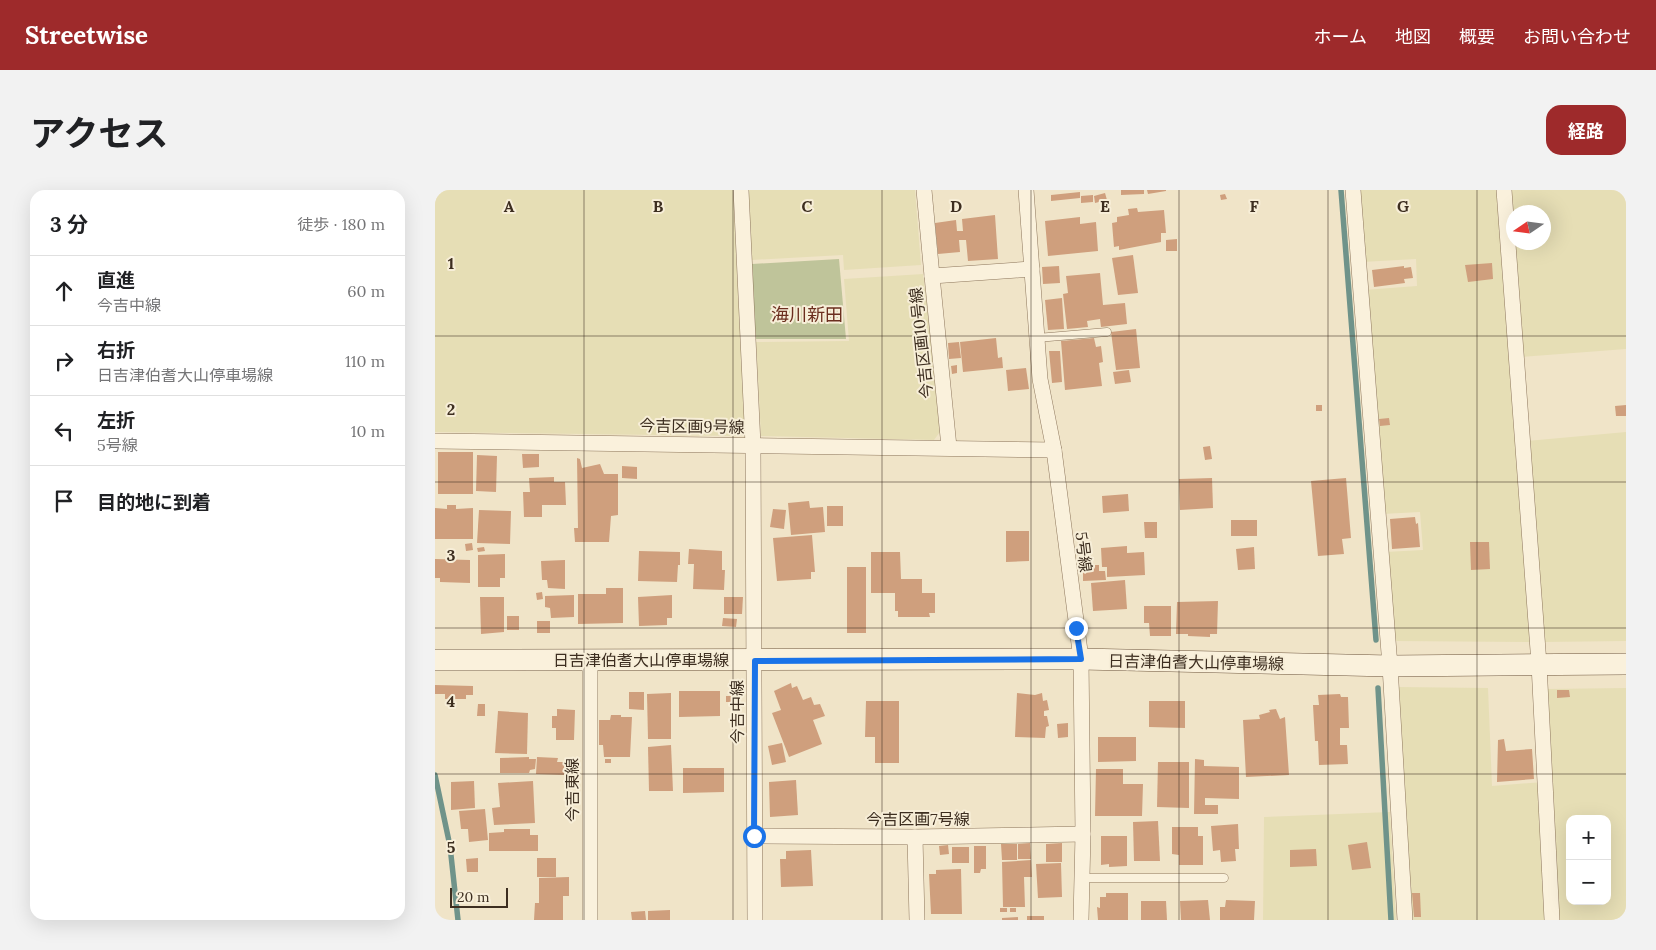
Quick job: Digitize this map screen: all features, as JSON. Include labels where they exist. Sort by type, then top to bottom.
[{"type":"main road","name":"日吉津伯耆大山停車場線","points":[[435,660],[1081,659],[1390,666],[1626,664]]},
{"type":"street","name":"今吉中線","points":[[741,190],[753,444],[755,920]]},
{"type":"street","points":[[923,190],[932,276]]},
{"type":"street","name":"5号線","points":[[1026,190],[1040,379],[1054,450],[1081,659],[1083,834],[1081,920]]},
{"type":"street","points":[[1353,190],[1390,666],[1405,920]]},
{"type":"street","points":[[1504,190],[1539,664],[1552,920]]},
{"type":"street","name":"今吉区画10号線","points":[[949,447],[932,276],[1031,269]]},
{"type":"street","name":"今吉区画9号線","points":[[435,440],[1054,450]]},
{"type":"street","name":"今吉東線","points":[[589,660],[590,920]]},
{"type":"street","name":"今吉区画7号線","points":[[754,836],[915,837],[1083,834]]},
{"type":"street","points":[[915,837],[917,920]]},
{"type":"lane","points":[[1037,338],[1107,332]]},
{"type":"lane","points":[[1082,878],[1224,878]]},
{"type":"shaded area","points":[[435,190],[733,190],[745,429],[736,436],[435,432]]},
{"type":"shaded area","points":[[748,190],[915,190],[921,265],[844,270],[843,255],[751,260]]},
{"type":"shaded area","points":[[1356,190],[1501,190],[1535,642],[1392,641],[1385,552],[1423,550],[1420,512],[1382,514],[1364,290],[1417,286],[1416,259],[1362,262]]},
{"type":"shaded area","points":[[1509,190],[1626,190],[1626,349],[1522,357],[1514,250],[1551,250],[1551,205],[1510,205]]},
{"type":"shaded area","points":[[923,274],[942,429],[934,440],[761,436],[756,342],[849,341],[844,279]]},
{"type":"shaded area","points":[[1626,432],[1626,641],[1543,642],[1527,441]]},
{"type":"shaded area","points":[[1397,687],[1488,688],[1492,786],[1543,782],[1550,920],[1411,920]]},
{"type":"shaded area","points":[[1626,688],[1626,920],[1556,920],[1545,689]]},
{"type":"shaded area","points":[[1390,812],[1396,920],[1263,920],[1264,817]]},
{"type":"green space","points":[[839,259],[846,339],[755,339],[752,264]]},
{"type":"building","points":[[1121,190],[1144,190],[1144,194],[1121,195]]},
{"type":"building","points":[[1147,190],[1166,190],[1166,191],[1148,194]]},
{"type":"building","points":[[1080,192],[1080,198],[1051,201],[1051,195]]},
{"type":"building","points":[[1105,193],[1107,200],[1095,203],[1094,196]]},
{"type":"building","points":[[1225,194],[1227,199],[1221,200],[1220,195]]},
{"type":"building","points":[[1093,195],[1093,202],[1081,203],[1081,196]]},
{"type":"building","points":[[1137,208],[1138,212],[1164,210],[1166,233],[1161,233],[1161,242],[1119,250],[1119,246],[1114,247],[1112,223],[1117,222],[1117,217],[1129,215],[1128,209]]},
{"type":"building","points":[[995,215],[998,259],[968,261],[966,240],[959,240],[960,252],[938,254],[935,223],[956,220],[957,231],[963,231],[962,219]]},
{"type":"building","points":[[1080,217],[1080,224],[1096,222],[1098,251],[1048,256],[1045,221]]},
{"type":"building","points":[[1177,239],[1177,251],[1166,251],[1166,240]]},
{"type":"building","points":[[1133,255],[1138,293],[1118,295],[1112,258]]},
{"type":"building","points":[[1492,263],[1493,279],[1468,282],[1465,265]]},
{"type":"building","points":[[1059,266],[1060,283],[1043,284],[1042,267]]},
{"type":"building","points":[[1404,266],[1404,268],[1411,267],[1413,278],[1404,279],[1405,283],[1374,287],[1372,270]]},
{"type":"building","points":[[1100,273],[1103,305],[1125,303],[1127,324],[1101,327],[1100,319],[1087,321],[1088,327],[1067,329],[1063,294],[1068,293],[1066,276]]},
{"type":"building","points":[[1062,298],[1064,329],[1048,330],[1045,300]]},
{"type":"building","points":[[1136,329],[1140,368],[1116,370],[1111,332]]},
{"type":"building","points":[[996,338],[998,358],[1002,357],[1003,368],[963,372],[960,342]]},
{"type":"building","points":[[1094,338],[1096,347],[1101,346],[1103,362],[1099,363],[1102,386],[1065,390],[1061,341]]},
{"type":"building","points":[[959,342],[961,358],[949,359],[948,343]]},
{"type":"building","points":[[1049,351],[1060,351],[1062,382],[1052,383]]},
{"type":"building","points":[[957,365],[957,373],[952,374],[951,366]]},
{"type":"building","points":[[1026,368],[1029,389],[1008,391],[1006,370]]},
{"type":"building","points":[[1129,370],[1131,382],[1115,384],[1113,372]]},
{"type":"building","points":[[1316,405],[1322,405],[1322,411],[1316,411]]},
{"type":"building","points":[[1626,405],[1626,416],[1616,416],[1615,406]]},
{"type":"building","points":[[1389,418],[1390,425],[1380,426],[1379,419]]},
{"type":"building","points":[[1210,446],[1212,459],[1205,460],[1203,447]]},
{"type":"building","points":[[438,452],[473,452],[473,494],[438,494]]},
{"type":"building","points":[[522,454],[539,454],[539,467],[523,468]]},
{"type":"building","points":[[477,455],[497,456],[496,492],[476,491]]},
{"type":"building","points":[[577,458],[580,459],[582,468],[600,464],[604,474],[618,474],[618,515],[611,516],[609,542],[575,542],[574,528],[578,528]]},
{"type":"building","points":[[622,466],[637,467],[637,479],[622,478]]},
{"type":"building","points":[[554,477],[554,482],[565,482],[566,505],[542,505],[542,517],[524,517],[523,492],[530,492],[529,478]]},
{"type":"building","points":[[1212,478],[1213,508],[1180,510],[1179,479]]},
{"type":"building","points":[[1346,478],[1351,538],[1342,539],[1344,554],[1318,556],[1311,481]]},
{"type":"building","points":[[1128,494],[1129,511],[1103,513],[1102,496]]},
{"type":"building","points":[[809,501],[810,508],[823,507],[825,532],[791,535],[788,503]]},
{"type":"building","points":[[447,505],[456,505],[456,509],[473,508],[473,539],[435,539],[435,508],[447,509]]},
{"type":"building","points":[[827,506],[843,506],[843,526],[827,526]]},
{"type":"building","points":[[773,509],[786,510],[784,529],[770,527]]},
{"type":"building","points":[[479,510],[511,511],[510,544],[477,543]]},
{"type":"building","points":[[1415,517],[1416,524],[1418,523],[1420,547],[1392,549],[1390,519]]},
{"type":"building","points":[[1231,520],[1257,520],[1257,536],[1231,536]]},
{"type":"building","points":[[1144,522],[1157,522],[1157,538],[1145,538]]},
{"type":"building","points":[[1006,531],[1029,531],[1029,561],[1006,562]]},
{"type":"building","points":[[812,535],[815,572],[811,572],[811,579],[777,581],[773,538]]},
{"type":"building","points":[[1470,542],[1489,542],[1490,569],[1471,570]]},
{"type":"building","points":[[472,543],[473,550],[466,551],[465,544]]},
{"type":"building","points":[[1127,546],[1127,553],[1144,552],[1145,575],[1107,577],[1107,567],[1102,567],[1101,548]]},
{"type":"building","points":[[484,547],[485,551],[478,552],[477,548]]},
{"type":"building","points":[[1254,547],[1255,569],[1238,570],[1236,549]]},
{"type":"building","points":[[689,549],[722,551],[722,570],[725,570],[724,590],[693,589],[694,564],[688,564]]},
{"type":"building","points":[[639,551],[680,552],[677,582],[638,581]]},
{"type":"building","points":[[871,552],[900,552],[901,579],[922,579],[922,593],[935,593],[935,613],[929,613],[930,617],[898,617],[898,611],[895,611],[895,593],[871,593]]},
{"type":"building","points":[[505,554],[505,578],[500,578],[500,587],[478,587],[478,555]]},
{"type":"building","points":[[435,559],[470,560],[470,583],[440,582],[440,578],[435,578]]},
{"type":"building","points":[[565,560],[565,589],[548,588],[547,580],[542,580],[541,561]]},
{"type":"building","points":[[1083,565],[1099,565],[1099,571],[1105,571],[1106,580],[1083,581]]},
{"type":"building","points":[[847,567],[866,567],[866,633],[847,633]]},
{"type":"building","points":[[1125,580],[1127,609],[1093,611],[1091,583]]},
{"type":"building","points":[[606,588],[623,588],[623,623],[578,624],[578,594],[606,594]]},
{"type":"building","points":[[542,592],[543,599],[537,600],[536,593]]},
{"type":"building","points":[[574,595],[574,617],[551,618],[550,608],[545,607],[545,596]]},
{"type":"building","points":[[672,595],[672,618],[667,618],[667,625],[639,626],[638,597]]},
{"type":"building","points":[[480,597],[504,597],[504,632],[481,634]]},
{"type":"building","points":[[724,597],[743,597],[742,614],[724,614]]},
{"type":"building","points":[[1218,601],[1217,634],[1210,634],[1210,637],[1176,634],[1177,602]]},
{"type":"building","points":[[1144,606],[1171,606],[1171,636],[1150,636],[1149,623],[1144,623]]},
{"type":"building","points":[[507,616],[519,616],[519,630],[507,630]]},
{"type":"building","points":[[723,618],[737,619],[736,627],[722,626]]},
{"type":"building","points":[[537,621],[550,621],[550,633],[537,633]]},
{"type":"building","points":[[791,683],[792,688],[797,686],[803,700],[811,697],[814,705],[820,704],[825,716],[813,720],[822,744],[789,757],[772,713],[781,710],[774,691]]},
{"type":"building","points":[[435,685],[473,686],[473,695],[466,695],[466,699],[445,699],[445,694],[435,694]]},
{"type":"building","points":[[1557,690],[1569,690],[1570,697],[1557,698]]},
{"type":"building","points":[[679,691],[720,691],[720,716],[679,717]]},
{"type":"building","points":[[629,692],[644,692],[644,710],[629,709]]},
{"type":"building","points":[[671,693],[671,739],[648,739],[647,694]]},
{"type":"building","points":[[1017,693],[1035,695],[1042,693],[1043,701],[1047,700],[1049,710],[1044,711],[1044,716],[1047,716],[1049,726],[1046,727],[1045,738],[1015,737]]},
{"type":"building","points":[[1340,694],[1341,697],[1348,697],[1349,728],[1340,728],[1340,745],[1347,745],[1348,764],[1319,765],[1318,741],[1315,741],[1313,705],[1319,705],[1318,695]]},
{"type":"building","points":[[726,696],[740,696],[740,702],[726,702]]},
{"type":"building","points":[[866,701],[899,701],[899,763],[875,763],[875,737],[865,737]]},
{"type":"building","points":[[1149,701],[1185,701],[1185,728],[1149,727]]},
{"type":"building","points":[[478,704],[485,704],[485,716],[477,716]]},
{"type":"building","points":[[557,709],[575,710],[574,740],[556,740],[556,728],[552,728],[552,716],[557,716]]},
{"type":"building","points":[[1276,709],[1280,719],[1285,717],[1289,775],[1246,777],[1243,720],[1260,719],[1259,715]]},
{"type":"building","points":[[498,711],[528,713],[527,754],[495,753]]},
{"type":"building","points":[[611,715],[632,717],[630,757],[604,757],[603,745],[599,745],[599,720],[610,720]]},
{"type":"building","points":[[1068,723],[1068,737],[1058,738],[1057,724]]},
{"type":"building","points":[[1098,737],[1136,737],[1136,761],[1098,762]]},
{"type":"building","points":[[1504,739],[1506,751],[1532,749],[1534,779],[1497,782],[1498,740]]},
{"type":"building","points":[[782,743],[786,762],[772,765],[768,746]]},
{"type":"building","points":[[671,745],[673,791],[649,791],[648,747]]},
{"type":"building","points":[[529,757],[529,759],[536,759],[535,769],[530,770],[529,773],[500,773],[500,758]]},
{"type":"building","points":[[537,757],[558,758],[557,762],[565,762],[564,775],[536,774]]},
{"type":"building","points":[[605,759],[611,759],[611,763],[605,763]]},
{"type":"building","points":[[1195,759],[1204,760],[1204,766],[1239,767],[1239,799],[1205,798],[1205,805],[1218,805],[1218,814],[1194,814]]},
{"type":"building","points":[[1158,762],[1189,762],[1189,808],[1157,807]]},
{"type":"building","points":[[683,768],[724,768],[724,792],[683,793]]},
{"type":"building","points":[[1096,769],[1123,769],[1123,784],[1143,784],[1142,816],[1095,816]]},
{"type":"building","points":[[796,780],[798,815],[770,817],[769,782]]},
{"type":"building","points":[[474,781],[475,808],[451,810],[451,782]]},
{"type":"building","points":[[533,781],[535,823],[494,825],[492,808],[500,807],[498,783]]},
{"type":"building","points":[[485,809],[488,840],[469,842],[468,829],[461,829],[459,811]]},
{"type":"building","points":[[1158,821],[1160,861],[1134,861],[1133,822]]},
{"type":"building","points":[[1238,824],[1239,849],[1235,849],[1236,861],[1221,862],[1220,850],[1213,851],[1211,826]]},
{"type":"building","points":[[1172,827],[1198,827],[1198,836],[1203,836],[1203,865],[1179,865],[1179,855],[1172,854]]},
{"type":"building","points":[[504,829],[530,829],[530,835],[538,835],[538,851],[489,851],[489,833],[504,832]]},
{"type":"building","points":[[1101,836],[1127,836],[1127,866],[1109,867],[1109,864],[1101,865]]},
{"type":"building","points":[[1367,842],[1371,868],[1352,870],[1348,845]]},
{"type":"building","points":[[1030,843],[1031,859],[1018,859],[1018,844]]},
{"type":"building","points":[[1062,843],[1062,862],[1046,862],[1046,844]]},
{"type":"building","points":[[1001,844],[1017,844],[1017,860],[1002,860]]},
{"type":"building","points":[[948,845],[949,854],[940,855],[939,846]]},
{"type":"building","points":[[974,846],[986,846],[986,869],[981,869],[980,873],[974,873]]},
{"type":"building","points":[[952,847],[969,847],[969,863],[952,863]]},
{"type":"building","points":[[1316,849],[1317,866],[1290,867],[1290,850]]},
{"type":"building","points":[[811,850],[813,886],[781,887],[780,859],[786,859],[786,851]]},
{"type":"building","points":[[478,858],[478,872],[467,872],[466,859]]},
{"type":"building","points":[[537,858],[556,858],[556,877],[537,877]]},
{"type":"building","points":[[1031,860],[1032,877],[1024,877],[1025,907],[1003,907],[1002,862]]},
{"type":"building","points":[[1061,863],[1062,897],[1038,898],[1036,864]]},
{"type":"building","points":[[961,869],[962,914],[931,914],[929,874],[936,874],[936,870]]},
{"type":"building","points":[[569,877],[569,896],[563,896],[563,920],[534,920],[535,903],[539,903],[539,878]]},
{"type":"building","points":[[1106,893],[1128,893],[1128,920],[1098,920],[1097,907],[1100,908],[1100,897],[1106,897]]},
{"type":"building","points":[[1412,893],[1420,893],[1421,917],[1414,917]]},
{"type":"building","points":[[1208,900],[1210,920],[1181,920],[1180,901]]},
{"type":"building","points":[[1226,900],[1255,901],[1254,920],[1220,920],[1220,907],[1225,907]]},
{"type":"building","points":[[1141,901],[1166,901],[1167,920],[1141,920]]},
{"type":"building","points":[[1000,908],[1007,908],[1007,912],[1000,912]]},
{"type":"building","points":[[1010,908],[1016,908],[1016,912],[1010,912]]},
{"type":"building","points":[[670,910],[670,920],[648,920],[648,911]]},
{"type":"building","points":[[645,911],[646,920],[632,920],[631,912]]},
{"type":"building","points":[[1027,916],[1044,916],[1044,920],[1027,920]]},
{"type":"building","points":[[1018,917],[1018,920],[1002,920],[1002,918]]},
{"type":"waterway","points":[[1341,190],[1376,640]]},
{"type":"waterway","points":[[1378,688],[1391,920]]},
{"type":"waterway","points":[[435,775],[450,846],[458,920]]},
{"type":"district","name":"海川新田","points":[[807,315]]},
{"type":"route","points":[[754,836],[755,661],[1081,659],[1076,628]]}]
